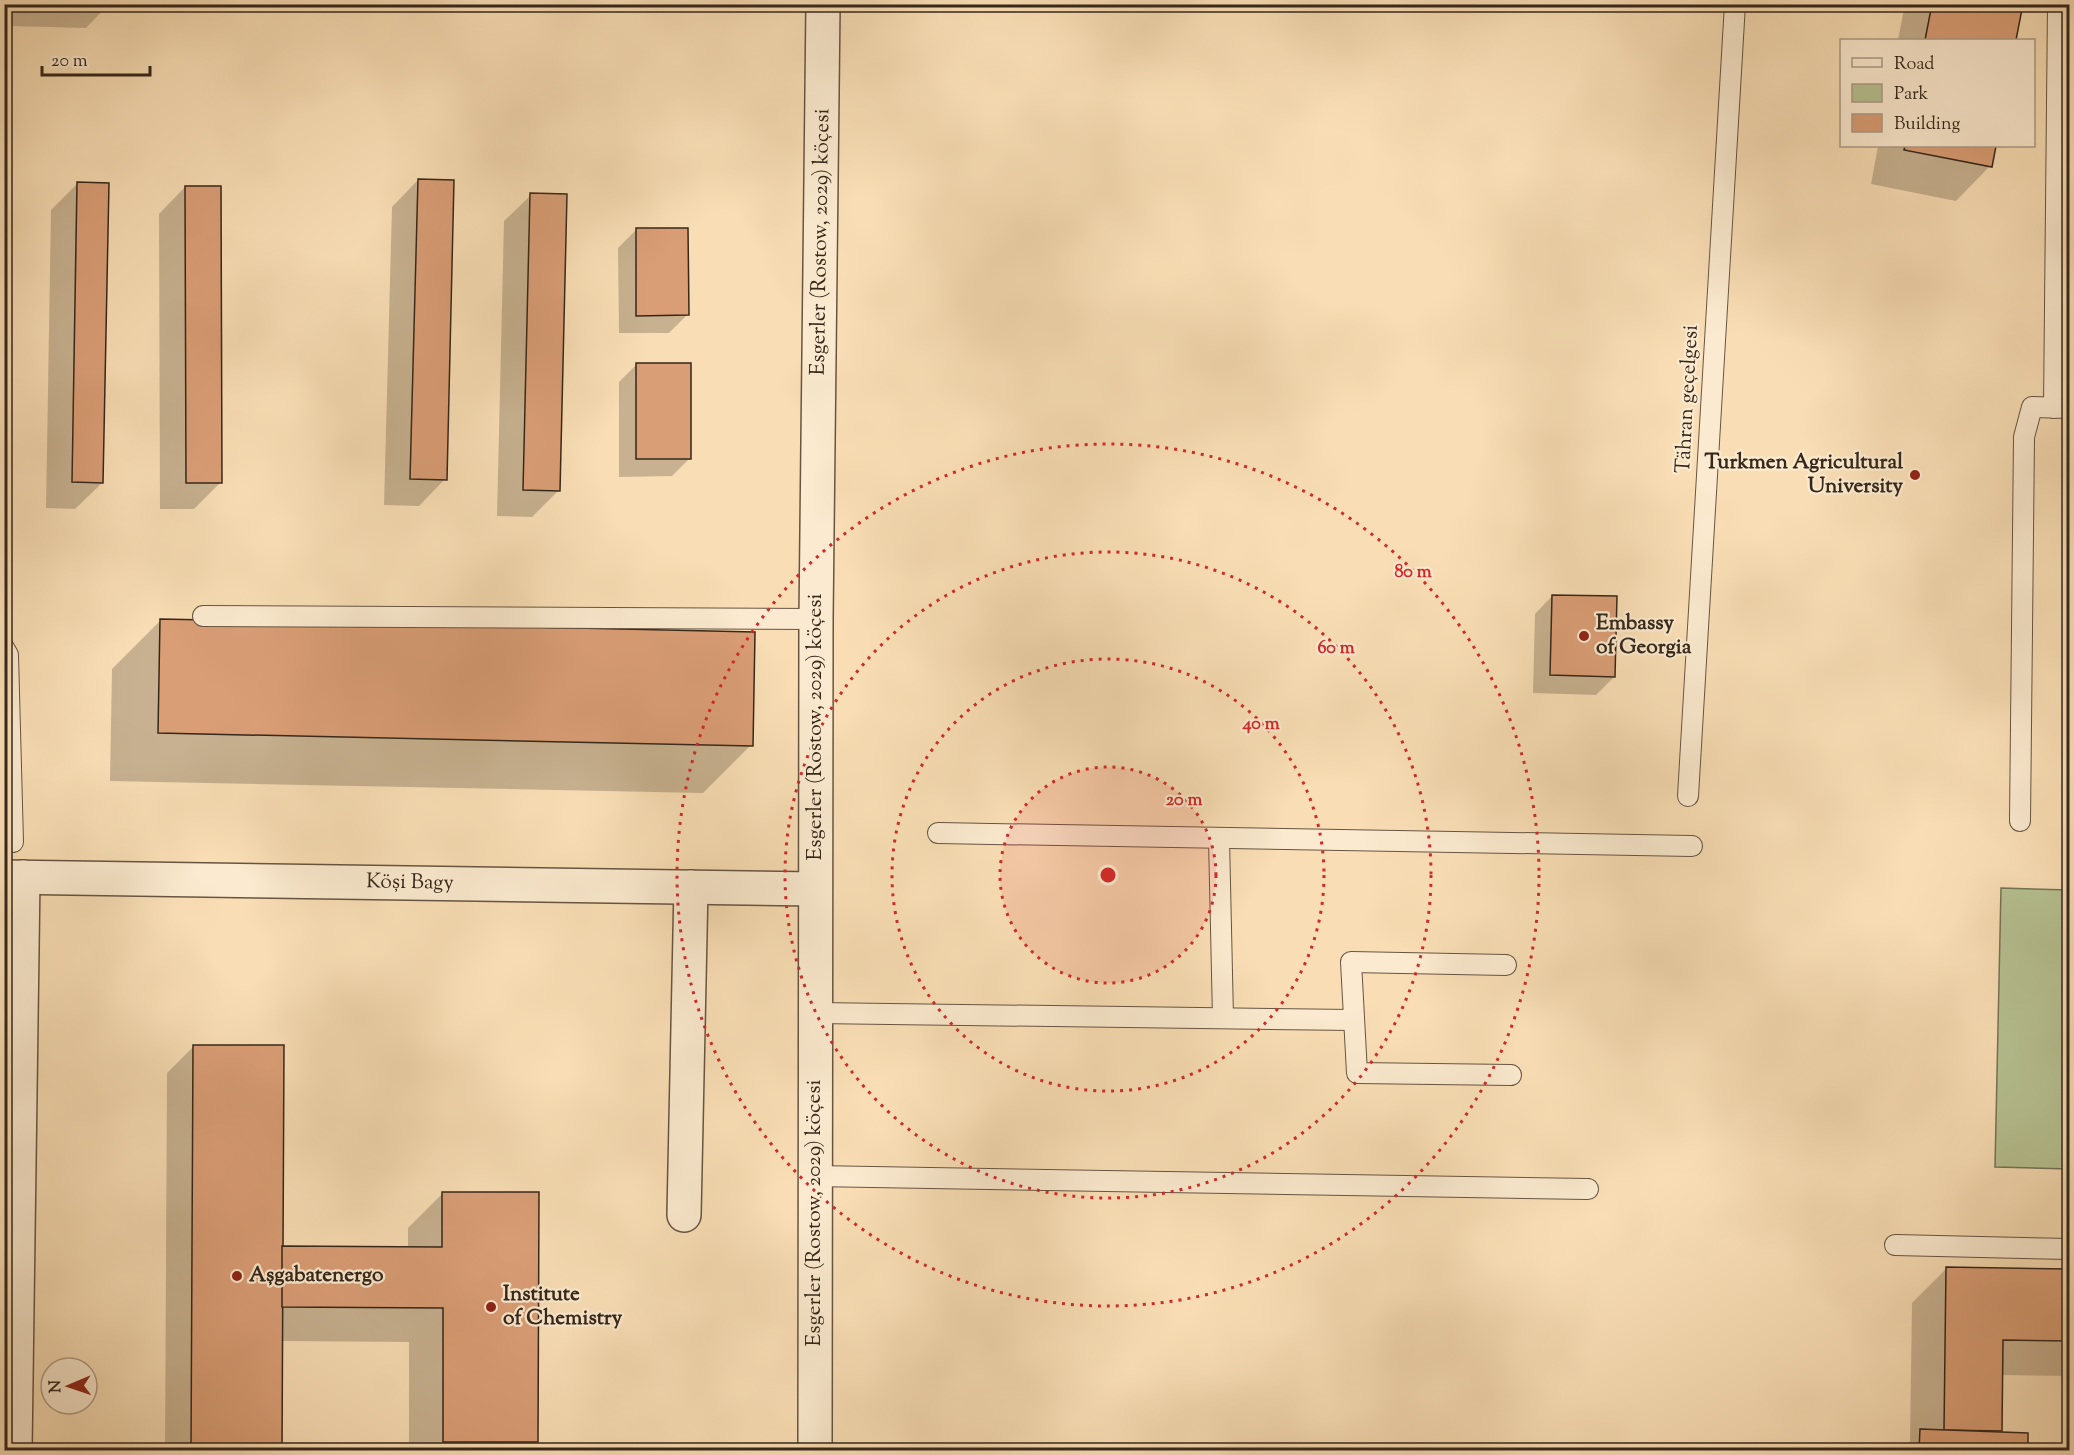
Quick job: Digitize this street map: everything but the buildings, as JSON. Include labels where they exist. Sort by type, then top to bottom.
[{"type":"street","name":"Esgerler (Rostow, 2029) köçesi","points":[[815,1450],[816,619],[824,4]]},
{"type":"street","name":"Köşi Bagy","points":[[14,877],[815,889]]},
{"type":"street","points":[[14,877],[10,1379],[15,1450]]},
{"type":"street","points":[[684,1215],[691,887]]},
{"type":"lane","name":"Tähran geçelgesi","points":[[1688,796],[1735,4]]},
{"type":"lane","points":[[2020,821],[2024,437],[2032,407],[2062,408],[2058,4]]},
{"type":"lane","points":[[203,616],[816,619]]},
{"type":"lane","points":[[4,648],[8,655],[13,842]]},
{"type":"lane","points":[[938,833],[1692,846]]},
{"type":"lane","points":[[1219,839],[1223,1018]]},
{"type":"lane","points":[[1506,965],[1351,962],[1353,1020],[1357,1073],[1511,1075]]},
{"type":"lane","points":[[816,1013],[1353,1020]]},
{"type":"lane","points":[[814,1176],[1588,1189]]},
{"type":"lane","points":[[1895,1245],[2070,1249]]},
{"type":"green space","points":[[2001,888],[2069,890],[2069,1169],[1995,1167]]},
{"type":"place","name":"Turkmen Agricultural University","points":[[1915,475]]},
{"type":"place","name":"Embassy of Georgia","points":[[1584,636]]},
{"type":"place","name":"Aşgabatenergo","points":[[237,1276]]},
{"type":"place","name":"Institute of Chemistry","points":[[491,1307]]}]
